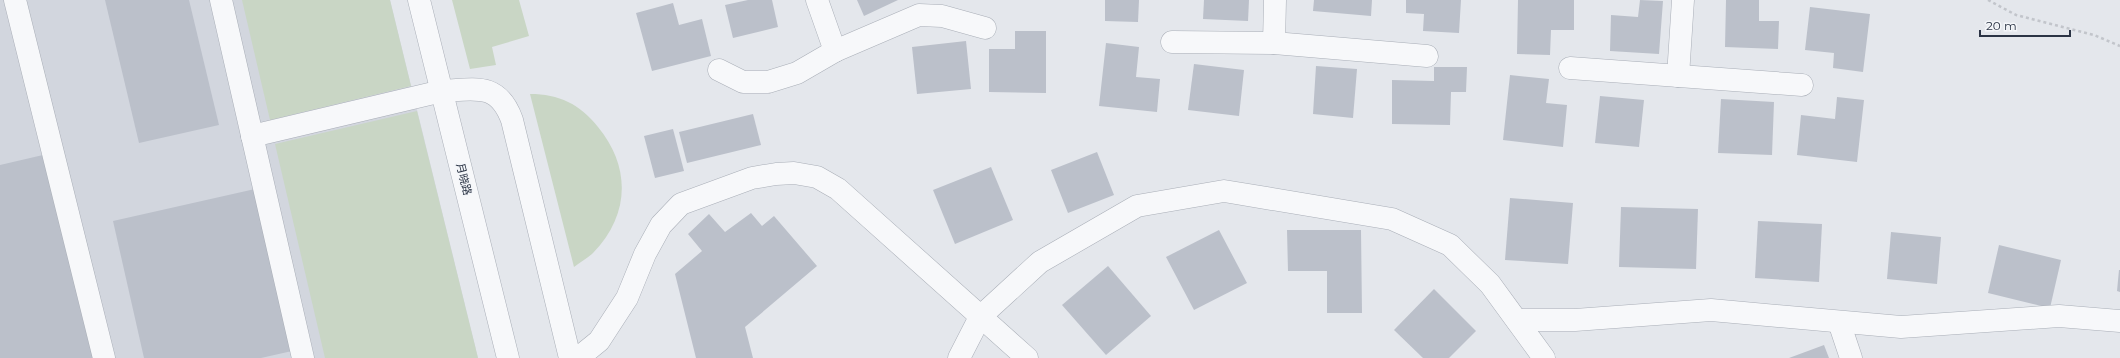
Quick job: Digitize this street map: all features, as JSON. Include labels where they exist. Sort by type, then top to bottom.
[{"type":"street","points":[[221,0],[303,358]]},
{"type":"street","name":"月晓路","points":[[419,0],[508,358]]},
{"type":"street","points":[[817,0],[835,51]]},
{"type":"street","points":[[1274,43],[1275,0]]},
{"type":"street","points":[[1678,76],[1683,0]]},
{"type":"street","points":[[10,3],[104,358]]},
{"type":"street","points":[[719,70],[743,82],[768,82],[797,73],[835,51],[919,15],[942,16],[985,28]]},
{"type":"street","points":[[1172,42],[1274,43],[1427,56]]},
{"type":"street","points":[[1570,68],[1802,85]]},
{"type":"street","points":[[252,136],[442,91],[474,89],[493,92],[507,106],[514,128],[570,358]]},
{"type":"street","points":[[578,358],[599,342],[627,298],[645,254],[661,225],[681,204],[752,178],[776,174],[794,174],[817,177],[838,188],[1026,358]]},
{"type":"street","points":[[959,358],[980,317],[1040,262],[1137,206],[1224,191],[1392,219],[1450,246],[1490,284],[1517,320],[1541,357]]},
{"type":"street","points":[[1517,320],[1575,320],[1711,310],[1901,327],[2059,316],[2120,321]]},
{"type":"street","points":[[1840,322],[1851,358]]},
{"type":"path","points":[[1988,0],[2016,15],[2094,35],[2120,46]]},
{"type":"shaded area","points":[[0,0],[390,0],[478,358],[0,358]]},
{"type":"green space","points":[[242,0],[390,0],[411,86],[270,120]]},
{"type":"green space","points":[[452,0],[519,0],[529,36],[492,47],[496,65],[470,69]]},
{"type":"green space","points":[[530,94],[541,94],[560,98],[584,112],[609,142],[621,174],[622,191],[620,207],[614,223],[605,238],[593,253],[574,267]]},
{"type":"green space","points":[[417,111],[478,358],[325,358],[275,144]]},
{"type":"building","points":[[105,0],[189,0],[219,125],[139,143]]},
{"type":"building","points":[[748,0],[772,0],[778,27],[733,38],[725,5]]},
{"type":"building","points":[[857,0],[898,0],[864,16]]},
{"type":"building","points":[[1105,0],[1139,0],[1138,22],[1105,21]]},
{"type":"building","points":[[1204,0],[1249,0],[1248,21],[1203,19]]},
{"type":"building","points":[[1314,0],[1372,0],[1371,16],[1313,11]]},
{"type":"building","points":[[1406,0],[1461,0],[1459,33],[1423,31],[1424,14],[1406,13]]},
{"type":"building","points":[[1518,0],[1574,0],[1574,30],[1551,30],[1550,55],[1517,54]]},
{"type":"building","points":[[1640,0],[1663,1],[1659,54],[1610,51],[1611,15],[1638,17]]},
{"type":"building","points":[[1726,0],[1759,0],[1759,21],[1779,21],[1778,49],[1725,47]]},
{"type":"building","points":[[673,3],[679,25],[702,19],[711,56],[652,71],[636,13]]},
{"type":"building","points":[[1810,7],[1870,14],[1863,72],[1833,68],[1834,53],[1805,50]]},
{"type":"building","points":[[1015,31],[1046,31],[1046,93],[989,92],[989,49],[1015,49]]},
{"type":"building","points":[[966,41],[971,89],[917,94],[912,47]]},
{"type":"building","points":[[1106,43],[1139,47],[1136,77],[1160,79],[1157,112],[1099,106]]},
{"type":"building","points":[[1194,64],[1244,70],[1239,116],[1188,110]]},
{"type":"building","points":[[1316,66],[1357,69],[1353,118],[1313,114]]},
{"type":"building","points":[[1434,67],[1467,67],[1466,92],[1451,92],[1450,125],[1392,124],[1392,80],[1434,81]]},
{"type":"building","points":[[1510,75],[1549,79],[1546,103],[1567,105],[1563,147],[1503,140]]},
{"type":"building","points":[[1600,96],[1644,100],[1639,147],[1595,143]]},
{"type":"building","points":[[1837,97],[1864,100],[1857,162],[1797,155],[1801,115],[1835,119]]},
{"type":"building","points":[[1721,99],[1774,102],[1772,155],[1718,153]]},
{"type":"building","points":[[753,114],[761,145],[687,163],[679,132]]},
{"type":"building","points":[[673,129],[684,171],[655,178],[644,136]]},
{"type":"building","points":[[1097,152],[1114,195],[1068,213],[1051,170]]},
{"type":"building","points":[[43,155],[93,358],[0,358],[0,165]]},
{"type":"building","points":[[991,167],[1013,220],[955,244],[933,190]]},
{"type":"building","points":[[255,189],[292,351],[261,358],[144,358],[113,221]]},
{"type":"building","points":[[1510,198],[1573,203],[1568,264],[1505,260]]},
{"type":"building","points":[[1621,207],[1698,209],[1696,269],[1619,267]]},
{"type":"building","points":[[751,213],[762,226],[774,216],[817,266],[745,327],[753,358],[696,358],[675,274],[702,251],[688,234],[709,214],[725,232]]},
{"type":"building","points":[[1758,221],[1822,224],[1819,282],[1755,278]]},
{"type":"building","points":[[1219,230],[1247,283],[1194,310],[1166,257]]},
{"type":"building","points":[[1287,230],[1361,230],[1362,313],[1327,313],[1327,271],[1288,271]]},
{"type":"building","points":[[1891,232],[1941,237],[1937,284],[1887,279]]},
{"type":"building","points":[[1999,245],[2061,260],[2050,308],[1988,293]]},
{"type":"building","points":[[1108,266],[1151,316],[1106,355],[1062,305]]},
{"type":"building","points":[[2120,270],[2120,292],[2117,291]]},
{"type":"building","points":[[1434,289],[1476,331],[1449,358],[1423,358],[1394,330]]},
{"type":"building","points":[[1824,345],[1829,358],[1789,358]]}]
